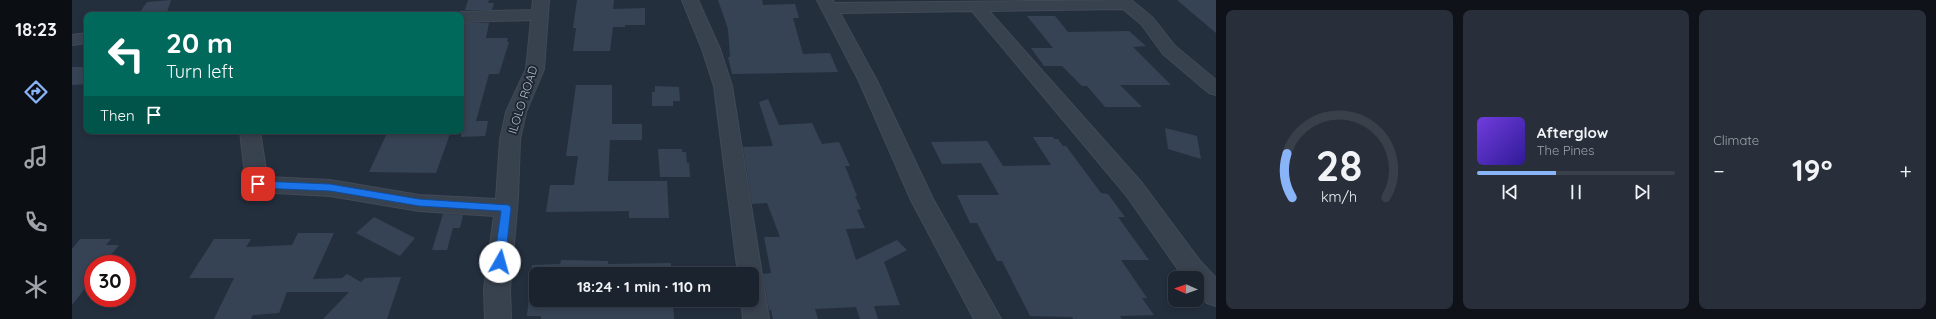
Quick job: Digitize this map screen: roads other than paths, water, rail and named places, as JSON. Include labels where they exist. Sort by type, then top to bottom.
[{"type":"street","points":[[690,0],[711,49],[723,86],[750,267]]},
{"type":"street","points":[[988,319],[922,200],[868,81],[828,4],[977,7],[1124,2],[1147,21],[1169,50],[1216,88]]},
{"type":"street","points":[[464,17],[540,7]]},
{"type":"street","name":"ILOLO ROAD","points":[[498,319],[496,289],[506,208],[510,140],[516,112],[534,69],[540,7]]},
{"type":"street","points":[[977,7],[1134,189],[1191,268],[1216,295]]},
{"type":"street","points":[[72,40],[84,38]]},
{"type":"street","points":[[250,134],[258,184],[330,188],[419,203],[506,208]]},
{"type":"street","points":[[755,307],[756,319]]}]
